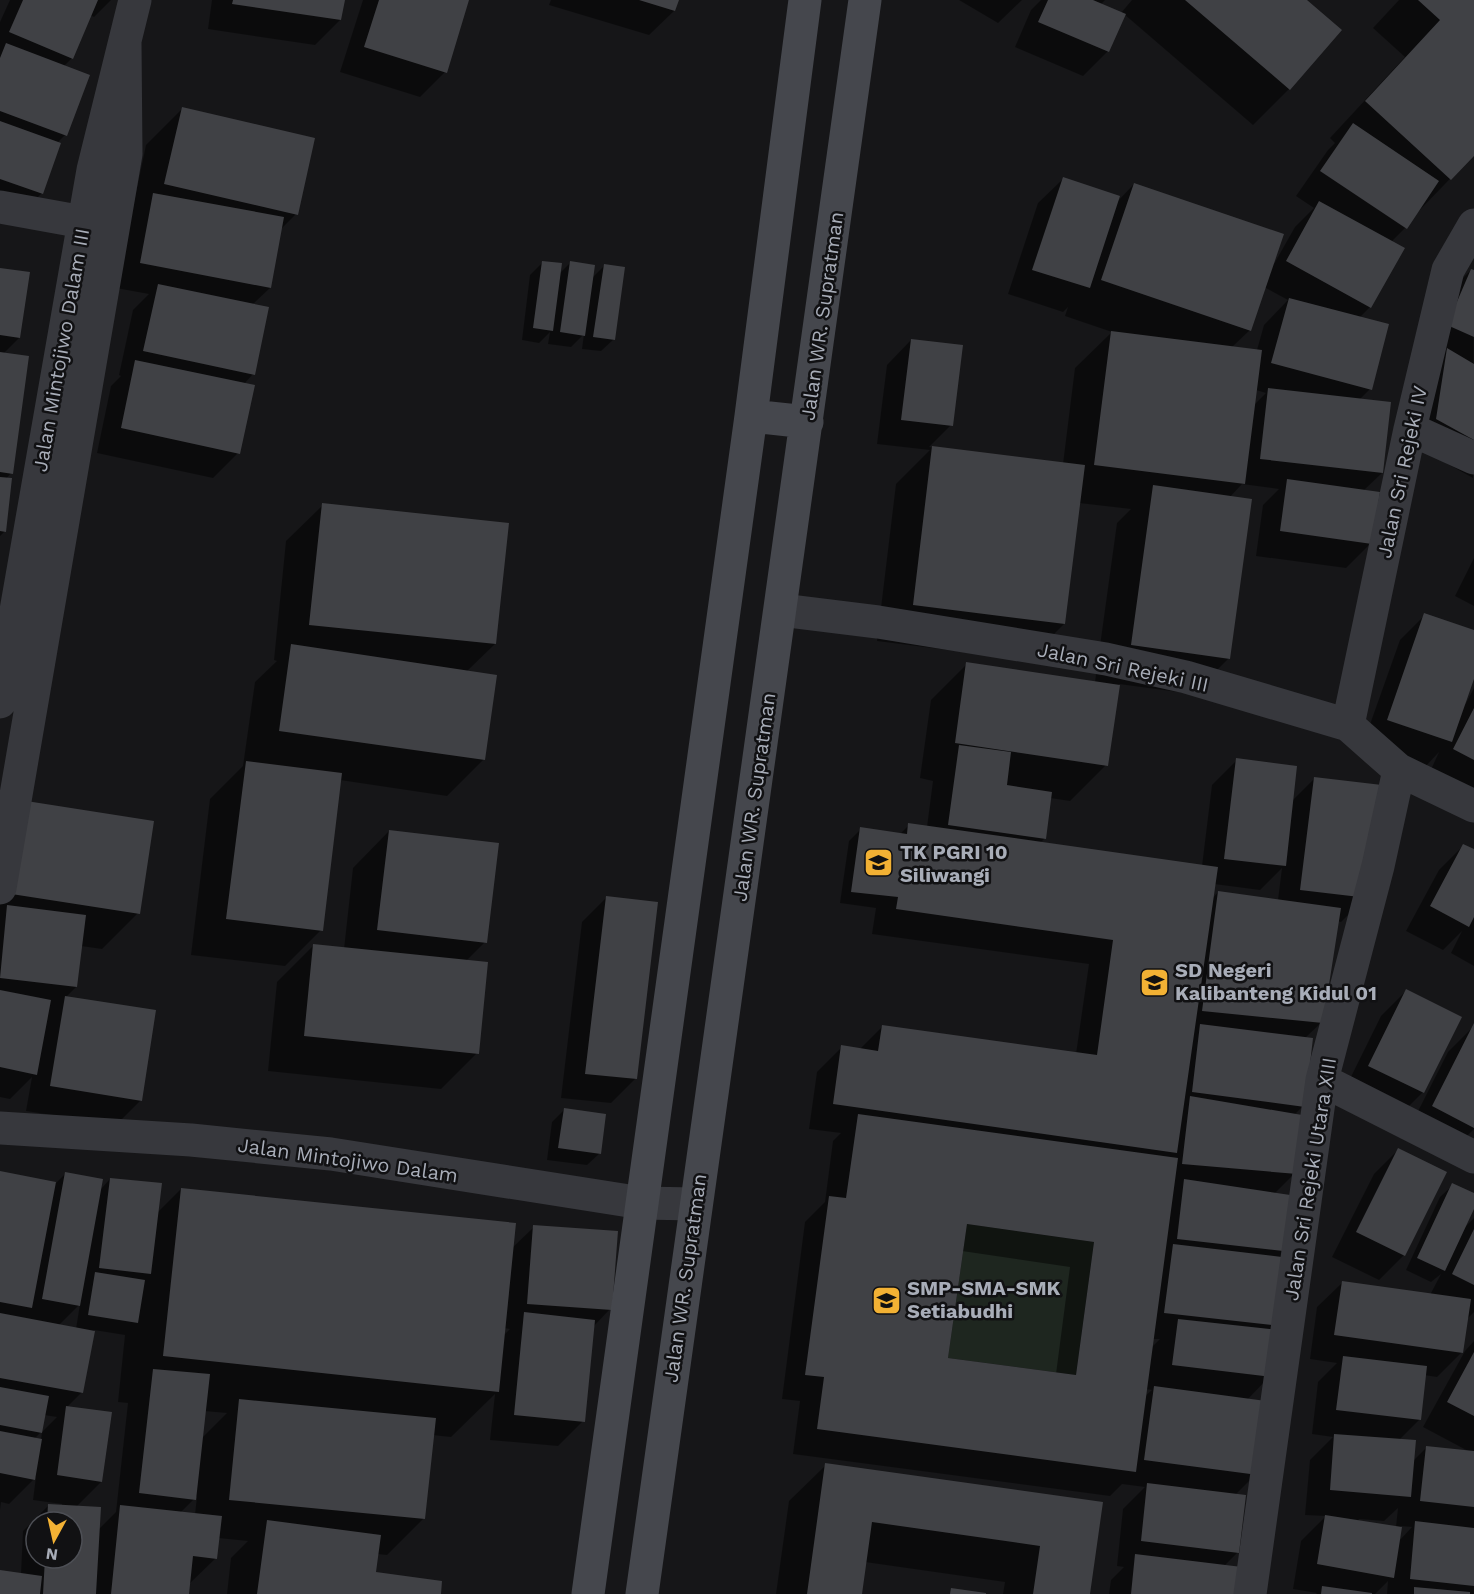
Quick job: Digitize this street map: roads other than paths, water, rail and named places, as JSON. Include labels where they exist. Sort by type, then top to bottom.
[{"type":"main road","points":[[588,1594],[752,416],[805,0]]},
{"type":"main road","name":"Jalan WR. Supratman","points":[[642,1594],[865,0]]},
{"type":"main road","points":[[752,416],[807,422]]},
{"type":"street","name":"Jalan Mintojiwo Dalam III","points":[[0,702],[93,170],[135,0]]},
{"type":"street","points":[[0,888],[126,154],[125,43]]},
{"type":"street","points":[[0,207],[83,222]]},
{"type":"street","name":"Jalan Sri Rejeki IV","points":[[1348,725],[1410,429],[1448,270],[1474,225]]},
{"type":"street","points":[[1410,429],[1474,458]]},
{"type":"street","name":"Jalan Sri Rejeki III","points":[[781,610],[878,622],[1107,659],[1155,669],[1348,725],[1399,770],[1474,806]]},
{"type":"street","name":"Jalan Sri Rejeki Utara XIII","points":[[1250,1594],[1322,1080],[1378,866],[1399,770]]},
{"type":"street","points":[[1322,1080],[1474,1157]]},
{"type":"street","name":"Jalan Mintojiwo Dalam","points":[[0,1128],[191,1140],[331,1154],[642,1203],[695,1204]]},
{"type":"place","name":"TK PGRI 10 Siliwangi","points":[[879,863]]},
{"type":"place","name":"SD Negeri Kalibanteng Kidul 01","points":[[1154,982]]},
{"type":"place","name":"SMP-SMA-SMK Setiabudhi","points":[[886,1300]]}]
